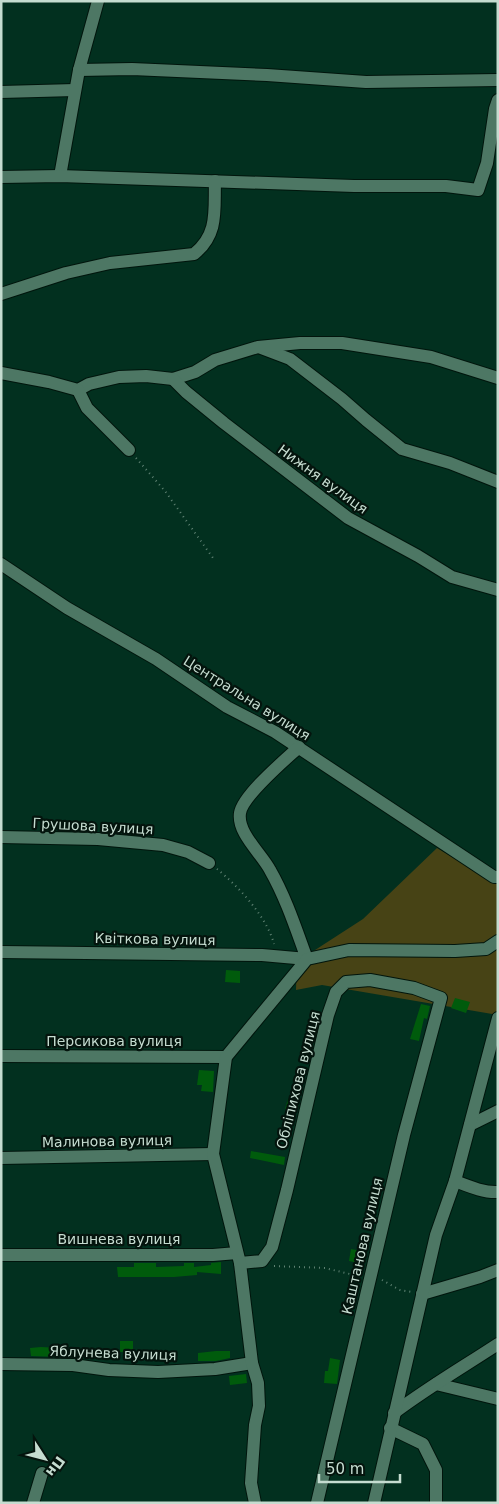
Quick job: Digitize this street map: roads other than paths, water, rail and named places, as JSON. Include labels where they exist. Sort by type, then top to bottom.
[{"type":"street","points":[[60,176],[79,70],[98,1]]},
{"type":"street","points":[[79,70],[132,69],[366,82],[498,80]]},
{"type":"street","points":[[1,92],[75,90]]},
{"type":"street","points":[[1,177],[60,176],[354,186],[446,186],[478,190],[487,163],[498,100]]},
{"type":"street","points":[[1,294],[66,273],[101,265],[194,254],[202,248],[210,237],[214,225],[215,181]]},
{"type":"street","points":[[1,374],[49,382],[78,390],[89,384],[119,377],[146,376],[173,379],[195,372],[215,360],[258,347],[300,343],[342,343],[431,357],[498,378]]},
{"type":"street","points":[[258,347],[290,359],[402,449],[498,482]]},
{"type":"street","name":"Нижня вулиця","points":[[173,379],[224,423],[348,518],[452,577],[498,590]]},
{"type":"street","points":[[78,390],[87,408],[129,450]]},
{"type":"street","name":"Центральна вулиця","points":[[1,564],[67,608],[156,660],[227,707],[299,747],[494,877],[498,877]]},
{"type":"street","points":[[255,1503],[250,1483],[255,1425],[259,1406],[258,1383],[252,1363],[238,1258],[213,1154],[226,1057],[307,959],[284,899],[270,869],[243,830],[240,820],[240,811],[244,804],[264,780],[299,747]]},
{"type":"street","name":"Грушова вулиця","points":[[1,837],[98,839],[163,845],[188,852],[210,863]]},
{"type":"street","name":"Квіткова вулиця","points":[[1,952],[278,956],[307,959],[349,950],[470,950],[486,948],[498,941]]},
{"type":"street","name":"Обліпихова вулиця","points":[[238,1258],[262,1261],[272,1247],[328,1015],[336,992],[346,982],[370,980],[414,988],[441,998]]},
{"type":"street","name":"Каштанова вулиця","points":[[317,1503],[404,1135],[441,998]]},
{"type":"street","points":[[374,1503],[436,1235],[455,1181],[498,1018]]},
{"type":"street","name":"Персикова вулиця","points":[[1,1056],[226,1057]]},
{"type":"street","points":[[470,1125],[498,1111]]},
{"type":"street","name":"Малинова вулиця","points":[[1,1158],[213,1154]]},
{"type":"street","points":[[455,1181],[471,1187],[498,1192]]},
{"type":"street","name":"Вишнева вулиця","points":[[1,1255],[213,1255],[238,1258]]},
{"type":"street","points":[[422,1294],[498,1270]]},
{"type":"street","points":[[394,1413],[416,1396],[498,1344]]},
{"type":"street","name":"Яблунева вулиця","points":[[1,1364],[73,1366],[158,1372],[215,1369],[252,1363]]},
{"type":"street","points":[[436,1384],[498,1399]]},
{"type":"street","points":[[390,1428],[423,1444],[436,1470],[436,1503]]},
{"type":"street","points":[[33,1503],[42,1473]]}]
